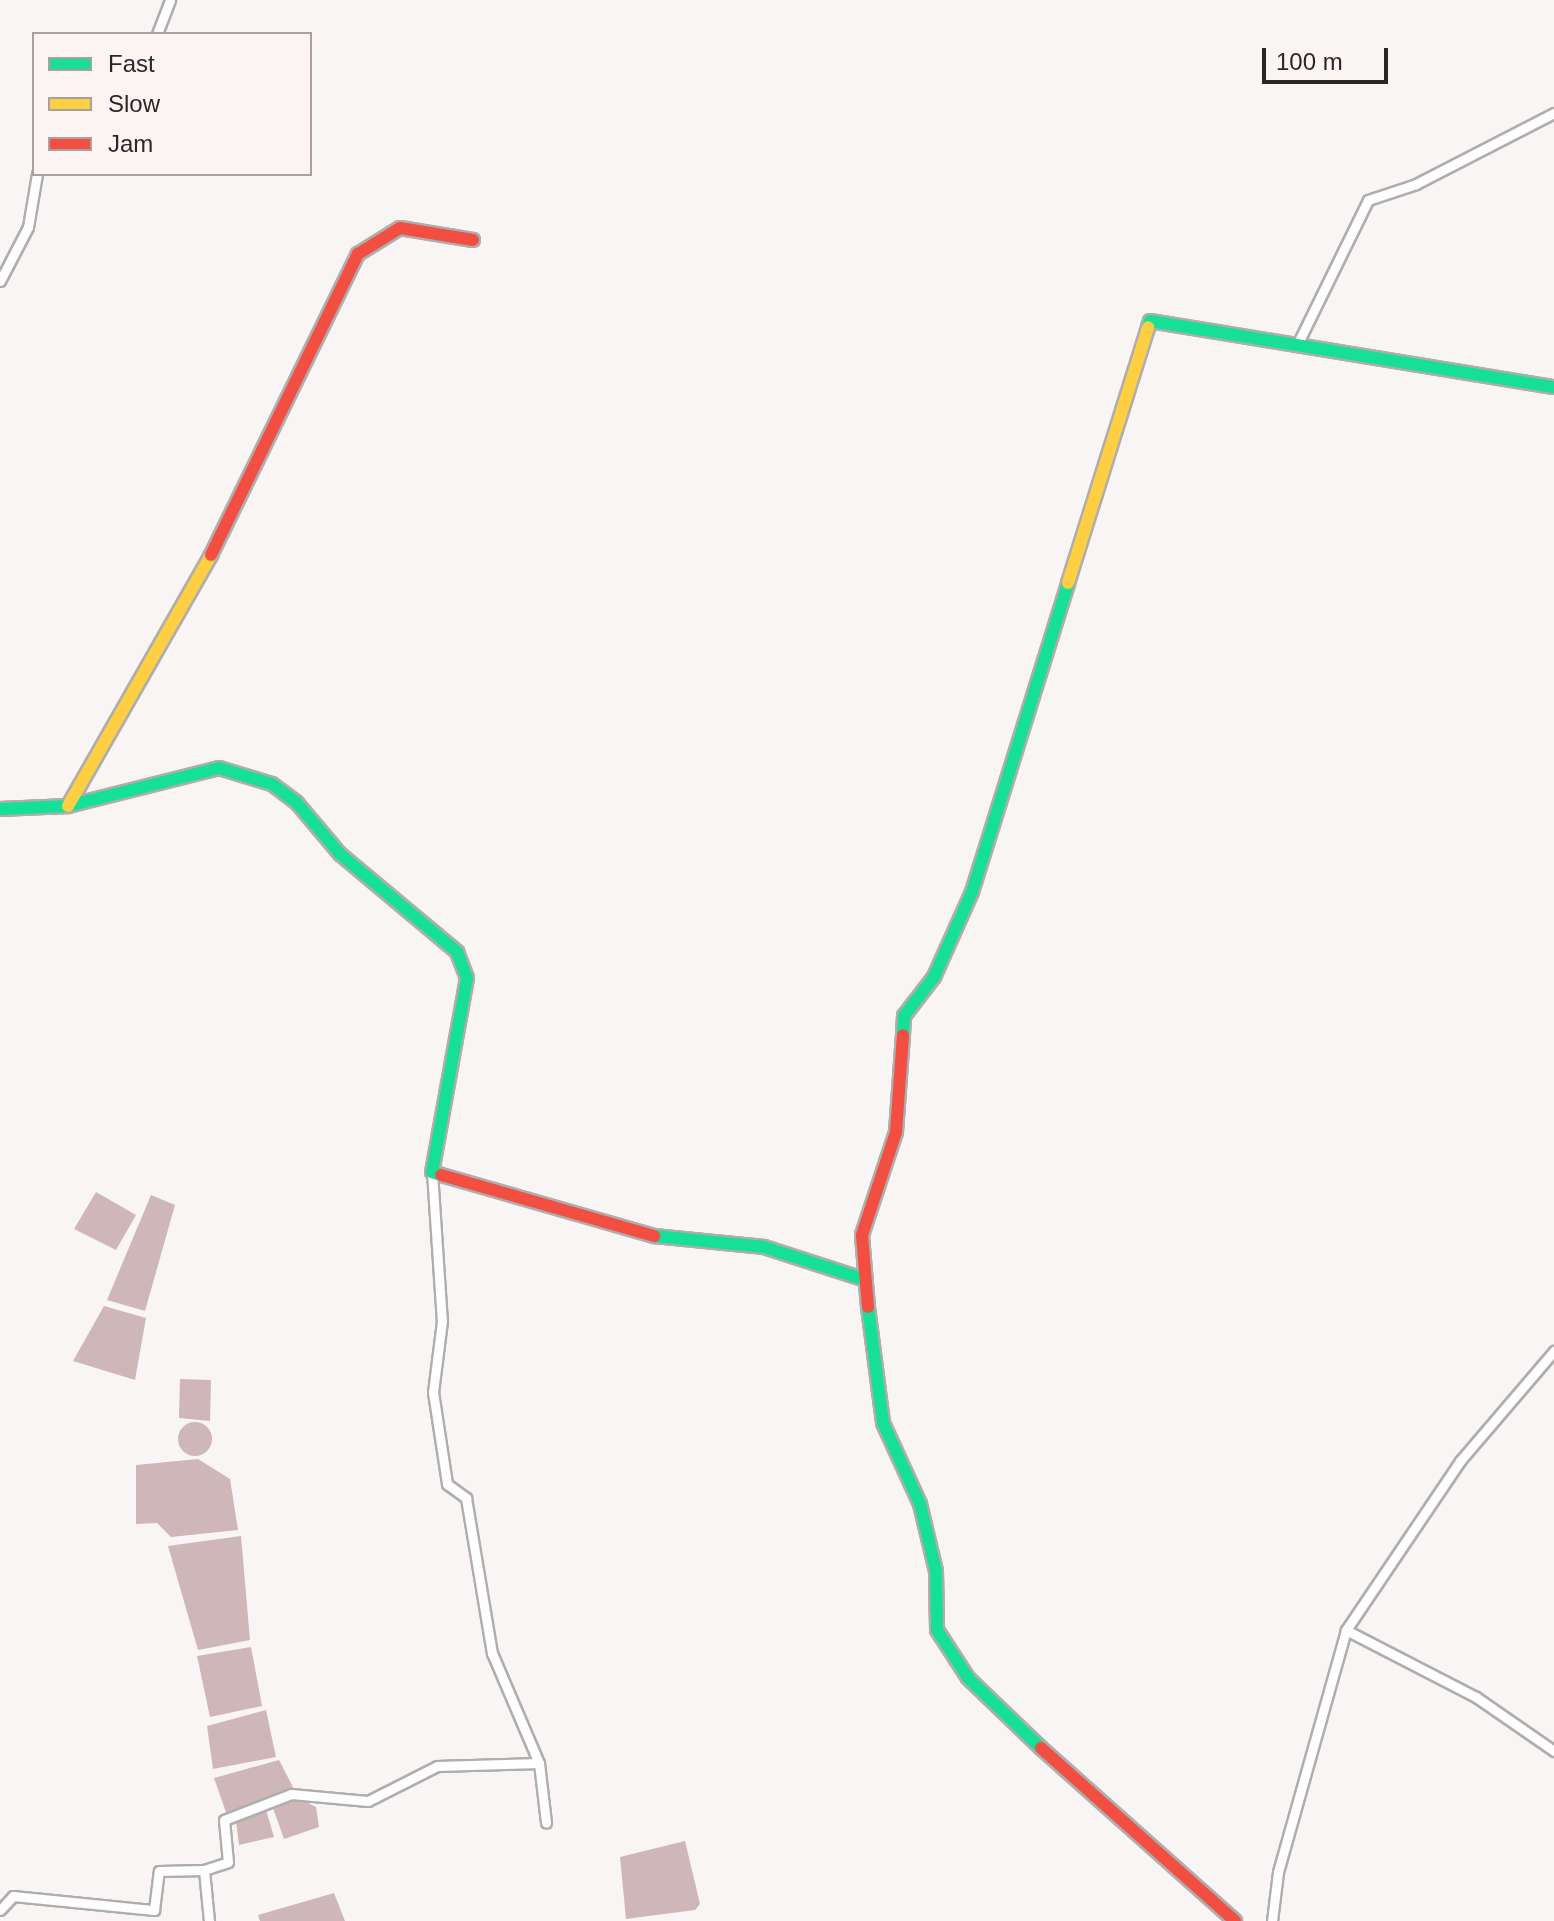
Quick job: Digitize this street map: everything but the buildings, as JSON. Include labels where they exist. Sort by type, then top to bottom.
[{"type":"street","points":[[158,32],[170,0]]},
{"type":"street","points":[[1297,345],[1368,200],[1416,184],[1554,113]]},
{"type":"street","points":[[0,281],[28,227],[37,176]]},
{"type":"street","points":[[68,806],[244,498],[358,254],[400,228],[473,240]]},
{"type":"street","points":[[1235,1921],[1114,1817],[968,1678],[937,1630],[936,1571],[920,1504],[883,1423],[863,1279],[862,1235],[896,1132],[904,1016],[934,977],[972,892],[1150,321],[1554,387]]},
{"type":"street","points":[[0,809],[68,806],[219,768],[272,784],[297,803],[340,854],[457,952],[467,978],[432,1172],[442,1321],[433,1392],[447,1484],[466,1498],[492,1653],[539,1763],[546,1823]]},
{"type":"street","points":[[432,1172],[632,1234],[764,1247],[863,1279]]},
{"type":"street","points":[[1272,1921],[1278,1872],[1346,1630],[1460,1461],[1554,1351]]},
{"type":"street","points":[[1346,1630],[1476,1697],[1554,1751]]},
{"type":"street","points":[[0,1910],[13,1896],[154,1910],[159,1871],[204,1870],[228,1862],[224,1820],[291,1794],[368,1801],[437,1766],[539,1763]]},
{"type":"street","points":[[204,1870],[209,1921]]},
{"type":"shaded area","points":[[96,1192],[136,1215],[116,1250],[74,1229]]},
{"type":"shaded area","points":[[151,1195],[175,1205],[145,1311],[107,1300]]},
{"type":"shaded area","points":[[104,1306],[146,1318],[135,1380],[73,1361]]},
{"type":"shaded area","points":[[180,1379],[211,1380],[210,1421],[179,1418]]},
{"type":"shaded area","points":[[195,1422],[207,1427],[212,1439],[207,1451],[195,1456],[183,1451],[178,1439],[183,1427]]},
{"type":"shaded area","points":[[198,1459],[230,1479],[238,1530],[171,1537],[157,1523],[136,1524],[136,1465]]},
{"type":"shaded area","points":[[241,1536],[250,1640],[198,1650],[168,1546]]},
{"type":"shaded area","points":[[251,1647],[262,1706],[210,1717],[197,1656]]},
{"type":"shaded area","points":[[266,1710],[276,1757],[213,1769],[207,1726]]},
{"type":"shaded area","points":[[279,1760],[294,1789],[227,1815],[214,1778]]},
{"type":"shaded area","points":[[301,1799],[316,1807],[319,1827],[284,1839],[273,1808]]},
{"type":"shaded area","points":[[266,1810],[274,1837],[239,1845],[236,1821]]},
{"type":"shaded area","points":[[685,1841],[700,1904],[695,1910],[626,1919],[620,1857]]},
{"type":"shaded area","points":[[334,1893],[345,1921],[260,1921],[258,1915]]},
{"type":"traffic: fast","points":[[1148,327],[1150,321],[1554,387]]},
{"type":"traffic: fast","points":[[903,1035],[904,1016],[934,977],[972,892],[1068,583]]},
{"type":"traffic: fast","points":[[0,809],[68,806],[219,768],[272,784],[297,803],[340,854],[457,952],[467,978],[432,1172],[441,1175]]},
{"type":"traffic: fast","points":[[654,1236],[764,1247],[863,1279]]},
{"type":"traffic: fast","points":[[868,1307],[883,1423],[920,1504],[936,1571],[937,1630],[968,1678],[1041,1748]]},
{"type":"traffic: slow","points":[[1068,583],[1148,327]]},
{"type":"traffic: slow","points":[[68,806],[211,555]]},
{"type":"traffic: jam","points":[[211,555],[358,254],[400,228],[473,240]]},
{"type":"traffic: jam","points":[[868,1307],[862,1235],[896,1132],[903,1035]]},
{"type":"traffic: jam","points":[[441,1175],[654,1236]]},
{"type":"traffic: jam","points":[[1041,1748],[1235,1921]]}]
